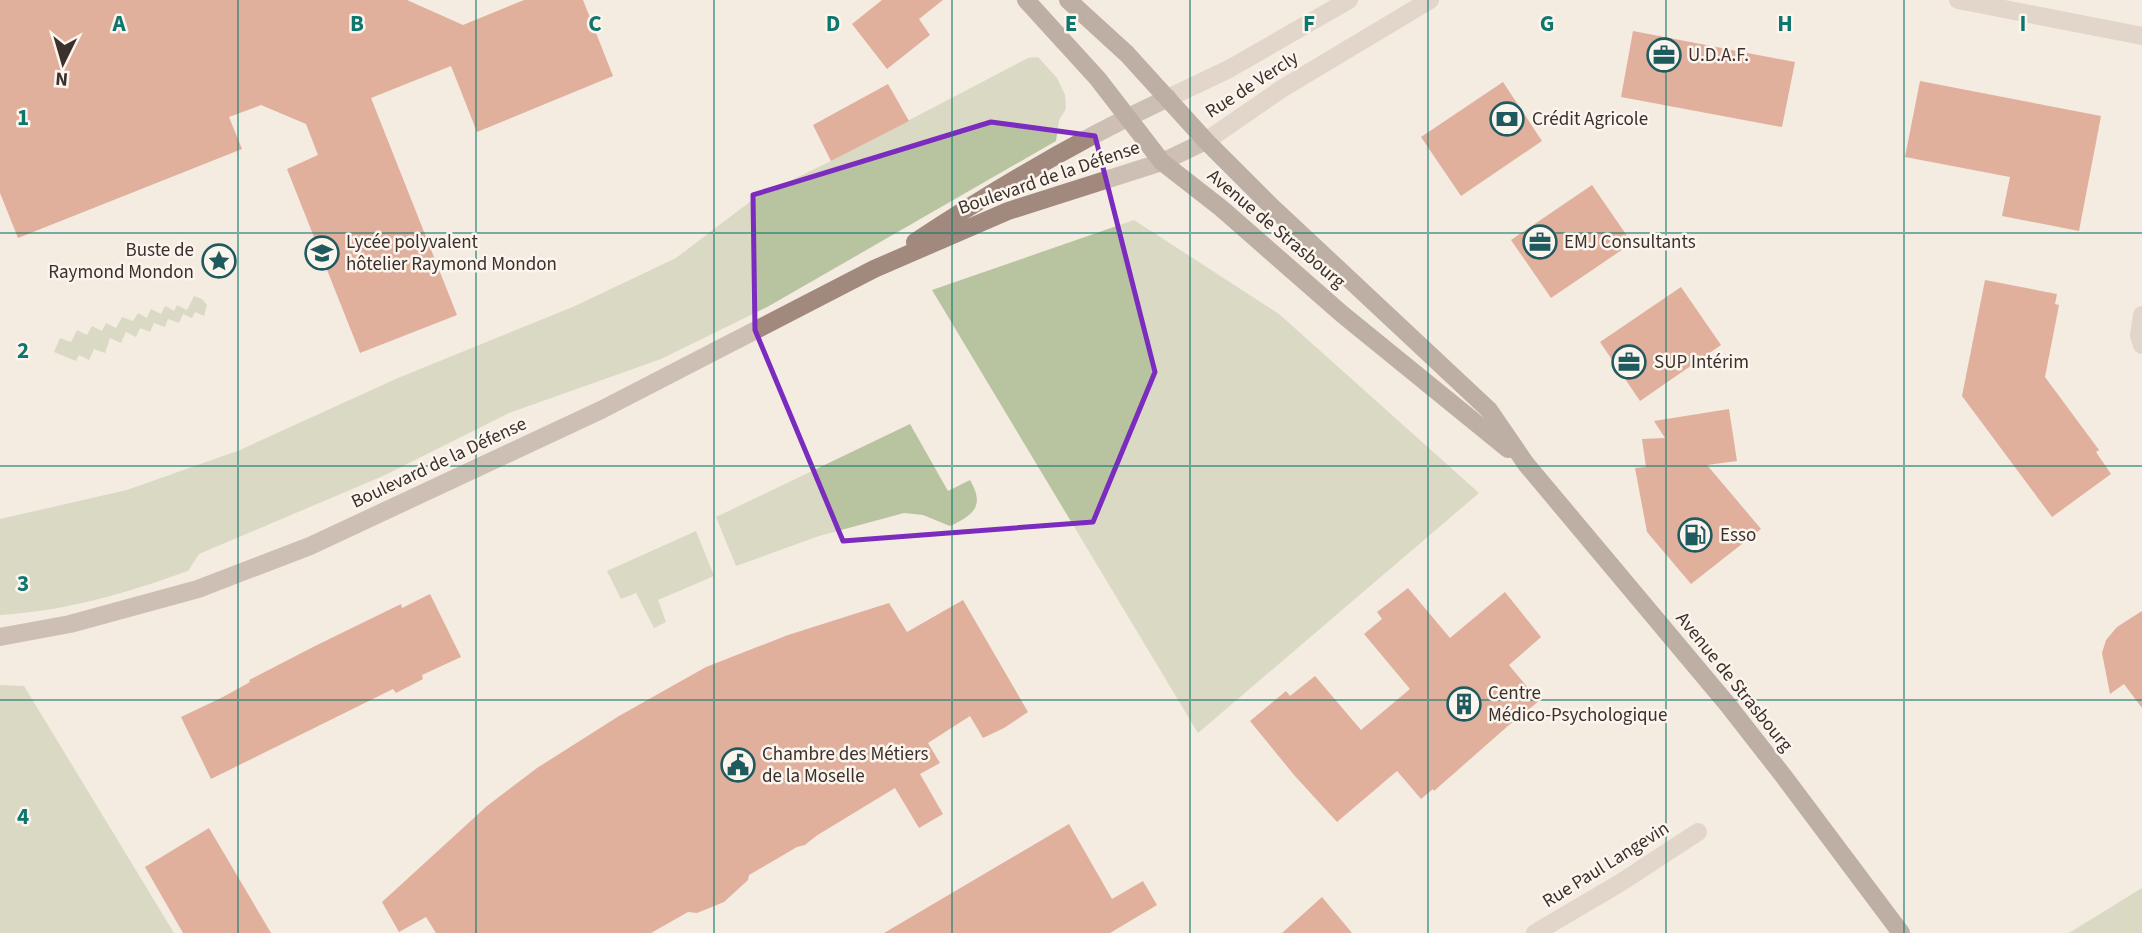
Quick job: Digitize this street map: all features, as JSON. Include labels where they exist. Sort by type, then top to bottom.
[{"type":"main road","name":"Avenue de Strasbourg","points":[[1026,0],[1098,79],[1162,162],[1221,208],[1342,314],[1526,464]]},
{"type":"main road","name":"Avenue de Strasbourg","points":[[1068,0],[1127,54],[1206,141],[1270,205],[1489,410],[1526,464],[1728,705],[1902,933]]},
{"type":"street","name":"Rue de Vercly","points":[[1168,98],[1229,69],[1349,0]]},
{"type":"street","name":"Rue de Vercly","points":[[1206,141],[1283,88],[1430,0]]},
{"type":"street","points":[[1958,0],[2142,36]]},
{"type":"street","name":"Boulevard de la Défense","points":[[874,269],[994,190],[1127,117],[1168,98]]},
{"type":"street","name":"Boulevard de la Défense","points":[[0,637],[70,624],[198,589],[310,546],[601,410],[874,269],[1008,211],[1162,162],[1206,141]]},
{"type":"street","points":[[2142,315],[2139,336],[2142,345]]},
{"type":"street","name":"Rue Paul Langevin","points":[[1535,933],[1620,883],[1698,832]]},
{"type":"highlighted area","points":[[991,122],[1095,136],[1155,372],[1093,522],[843,541],[755,330],[753,195]]},
{"type":"green space","points":[[1038,57],[1057,78],[1065,95],[1066,109],[1059,120],[1056,141],[769,306],[661,359],[509,413],[383,476],[199,554],[188,571],[96,600],[49,610],[0,615],[0,519],[127,490],[240,450],[398,378],[575,306],[676,258],[755,198],[1028,58]]},
{"type":"green space","points":[[1134,220],[1279,314],[1479,493],[1198,733],[932,290]]},
{"type":"green space","points":[[194,296],[207,305],[204,316],[195,312],[192,318],[183,314],[179,323],[168,319],[165,327],[154,323],[150,332],[140,328],[136,337],[126,332],[121,343],[110,338],[105,353],[94,349],[89,360],[79,355],[76,361],[54,352],[60,338],[71,342],[77,330],[87,335],[92,326],[102,331],[106,323],[116,328],[122,317],[133,321],[138,313],[147,318],[151,309],[161,314],[165,306],[174,311],[177,305],[187,310]]},
{"type":"green space","points":[[910,424],[948,491],[970,480],[977,503],[975,509],[965,518],[950,526],[923,515],[904,513],[819,536],[736,566],[716,517]]},
{"type":"green space","points":[[696,531],[714,576],[658,600],[666,622],[654,628],[636,593],[621,599],[607,571]]},
{"type":"green space","points":[[0,685],[24,686],[174,933],[0,933]]},
{"type":"green space","points":[[2142,888],[2142,933],[2069,933]]},
{"type":"building","points":[[0,0],[407,0],[463,25],[524,0],[583,0],[613,76],[477,132],[451,66],[371,98],[457,315],[360,353],[287,169],[318,155],[306,124],[261,105],[229,117],[242,149],[18,238],[0,193]]},
{"type":"building","points":[[882,0],[943,0],[919,19],[930,35],[887,69],[852,24]]},
{"type":"building","points":[[1633,31],[1795,62],[1782,127],[1621,97]]},
{"type":"building","points":[[1920,81],[2101,116],[2079,231],[2002,216],[2010,177],[1905,157]]},
{"type":"building","points":[[1503,82],[1542,141],[1461,196],[1421,137]]},
{"type":"building","points":[[888,84],[909,121],[831,161],[813,125]]},
{"type":"building","points":[[1592,185],[1632,243],[1551,298],[1511,240]]},
{"type":"building","points":[[1985,280],[2057,294],[2055,304],[2059,305],[2045,377],[2099,450],[2096,452],[2111,474],[2052,517],[1962,396]]},
{"type":"building","points":[[1681,287],[1721,345],[1640,401],[1600,342]]},
{"type":"building","points":[[1729,409],[1737,461],[1707,465],[1761,529],[1691,584],[1647,532],[1635,468],[1646,467],[1642,439],[1665,438],[1654,421]]},
{"type":"building","name":"Centre Médico-Psychologique","points":[[1408,588],[1450,638],[1505,592],[1541,637],[1509,665],[1539,701],[1434,791],[1433,789],[1421,799],[1397,771],[1337,822],[1250,721],[1286,691],[1290,696],[1315,676],[1361,730],[1410,689],[1364,634],[1382,619],[1377,612]]},
{"type":"building","points":[[430,594],[461,657],[422,675],[423,679],[396,693],[393,689],[211,779],[181,717],[315,646],[401,604],[402,608]]},
{"type":"building","name":"Chambre des Métiers de la Moselle","points":[[963,600],[1028,712],[983,738],[970,716],[928,743],[940,763],[920,774],[943,814],[919,828],[895,788],[805,845],[749,875],[748,880],[724,902],[697,913],[688,912],[651,933],[436,933],[426,917],[399,932],[382,902],[487,806],[537,768],[619,716],[706,667],[788,635],[889,603],[907,632]]},
{"type":"building","points":[[2142,611],[2142,708],[2124,684],[2110,694],[2102,653],[2106,640],[2117,627]]},
{"type":"building","points":[[1069,824],[1112,899],[1143,881],[1157,905],[1110,933],[884,933]]},
{"type":"building","points":[[209,828],[271,933],[183,933],[145,867]]},
{"type":"building","points":[[1322,897],[1352,933],[1282,933]]},
{"type":"place","name":"U.D.A.F.","points":[[1664,55]]},
{"type":"place","name":"Crédit Agricole","points":[[1507,119]]},
{"type":"place","name":"EMJ Consultants","points":[[1540,242]]},
{"type":"place","name":"Lycée polyvalent hôtelier Raymond Mondon","points":[[322,253]]},
{"type":"place","name":"Buste de Raymond Mondon","points":[[219,261]]},
{"type":"place","name":"SUP Intérim","points":[[1629,362]]},
{"type":"place","name":"Esso","points":[[1695,535]]},
{"type":"place","name":"Centre Médico-Psychologique","points":[[1464,704]]},
{"type":"place","name":"Chambre des Métiers de la Moselle","points":[[738,765]]}]
